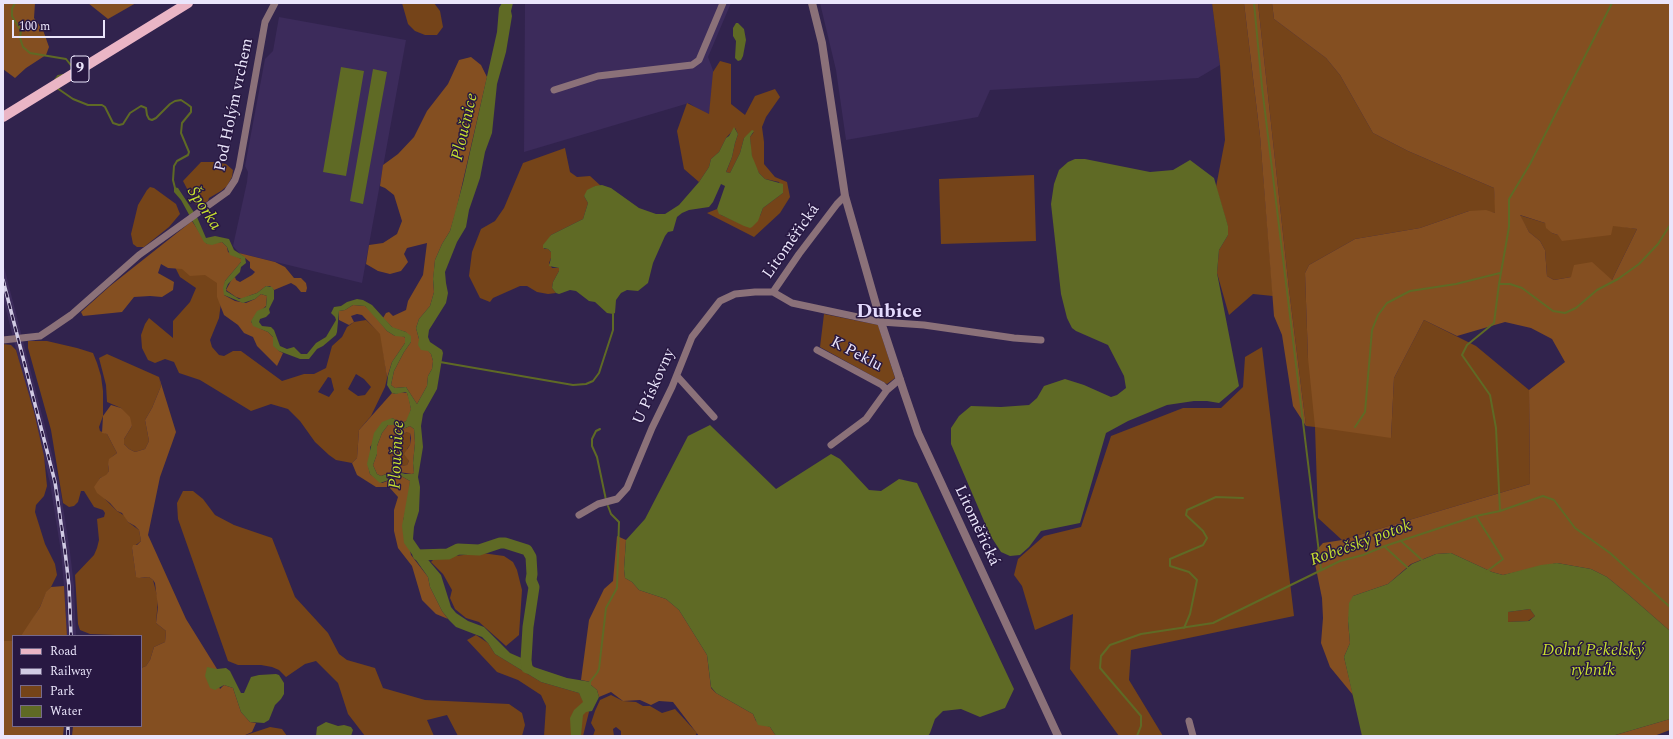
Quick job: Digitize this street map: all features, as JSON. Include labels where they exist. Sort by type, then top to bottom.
[{"type":"main road","name":"9","points":[[3,117],[188,3]]},
{"type":"street","name":"Pod Holým vrchem","points":[[3,340],[40,336],[71,315],[139,255],[227,192],[235,180],[239,168],[265,22],[274,3]]},
{"type":"street","points":[[554,90],[598,76],[692,65],[699,60],[723,3]]},
{"type":"street","name":"Litoměřická","points":[[812,3],[822,43],[844,196],[881,322],[918,433],[1058,736]]},
{"type":"street","name":"Litoměřická","points":[[844,196],[799,254],[773,292],[792,303],[881,322],[924,325],[1014,338],[1041,340]]},
{"type":"street","name":"U Pískovny","points":[[579,515],[598,504],[617,499],[627,488],[652,428],[677,376],[679,367],[692,337],[720,302],[735,294],[773,292]]},
{"type":"street","name":"K Peklu","points":[[817,350],[882,385],[887,390],[900,379]]},
{"type":"street","points":[[677,376],[714,417]]},
{"type":"street","points":[[831,445],[866,419],[887,390]]},
{"type":"street","points":[[1189,721],[1193,736]]},
{"type":"shaded area","points":[[3,3],[35,3],[34,18],[43,30],[49,47],[46,55],[26,68],[15,78],[3,69]]},
{"type":"shaded area","points":[[88,3],[136,3],[108,19]]},
{"type":"shaded area","points":[[525,3],[731,3],[708,57],[714,73],[709,117],[689,103],[524,152]]},
{"type":"shaded area","points":[[820,3],[1212,3],[1220,65],[1198,78],[990,90],[978,117],[846,140],[836,70]]},
{"type":"shaded area","points":[[1244,3],[1258,3],[1289,289],[1306,426],[1293,406],[1282,335],[1274,316],[1260,136]]},
{"type":"shaded area","points":[[1272,3],[1670,3],[1670,631],[1607,577],[1591,569],[1557,563],[1503,575],[1492,572],[1451,553],[1436,554],[1411,564],[1388,584],[1353,596],[1348,621],[1350,643],[1344,657],[1353,695],[1330,667],[1321,643],[1323,618],[1322,598],[1313,554],[1323,543],[1342,540],[1530,484],[1529,390],[1565,362],[1552,339],[1531,328],[1505,322],[1457,336],[1424,320],[1394,378],[1391,438],[1315,427],[1308,358],[1305,273],[1309,265],[1355,239],[1420,228],[1469,211],[1486,210],[1495,213],[1494,188],[1408,151],[1373,133],[1340,75],[1326,58],[1274,19]],"holes":[[[1520,215],[1545,223],[1546,228],[1552,233],[1558,235],[1562,241],[1611,235],[1613,226],[1637,229],[1612,280],[1592,262],[1574,265],[1571,277],[1554,280],[1547,276],[1545,250],[1540,241],[1529,232]]]},
{"type":"shaded area","points":[[279,17],[406,40],[362,283],[239,253],[233,246],[247,182],[248,172],[245,166],[265,59],[273,51]]},
{"type":"shaded area","points":[[471,57],[481,65],[487,77],[456,211],[450,231],[435,260],[433,281],[434,292],[430,306],[419,319],[416,328],[419,339],[431,354],[433,361],[432,369],[428,376],[427,386],[417,404],[406,387],[395,388],[391,385],[394,371],[411,342],[406,332],[393,328],[383,318],[386,313],[389,312],[393,316],[406,310],[408,301],[423,275],[427,243],[407,248],[404,254],[408,262],[401,271],[390,274],[378,271],[366,264],[369,245],[383,243],[397,234],[402,221],[394,195],[380,186],[383,165],[398,154],[414,137],[427,111],[448,84],[459,60]]},
{"type":"shaded area","points":[[192,221],[207,244],[222,242],[227,247],[228,252],[241,259],[241,262],[225,281],[224,295],[235,301],[246,303],[255,299],[261,294],[267,296],[266,306],[254,317],[251,322],[268,332],[273,337],[273,343],[279,351],[283,353],[277,366],[257,346],[253,337],[244,333],[238,325],[224,315],[217,297],[217,283],[205,275],[190,276],[182,269],[168,268],[161,264],[158,273],[174,282],[173,290],[162,297],[134,297],[122,312],[83,316],[81,312],[110,286]]},
{"type":"shaded area","points":[[239,253],[275,262],[285,267],[294,278],[301,278],[306,283],[306,292],[301,292],[291,283],[274,290],[270,286],[266,286],[257,293],[242,299],[236,297],[226,290],[232,279],[235,277],[236,280],[240,282],[255,272],[250,268],[250,262]]},
{"type":"shaded area","points":[[3,263],[59,481],[74,586],[76,635],[67,635],[61,552],[50,483],[3,298]]},
{"type":"shaded area","points":[[353,305],[365,306],[387,331],[395,336],[402,336],[406,338],[405,343],[392,362],[387,378],[380,334],[362,315],[357,314],[351,316],[354,322],[349,325],[339,320],[339,311],[345,310]]},
{"type":"shaded area","points":[[159,377],[176,432],[160,477],[148,535],[186,619],[217,669],[212,669],[220,689],[224,685],[233,688],[241,712],[250,722],[256,723],[252,732],[243,736],[72,736],[73,727],[142,727],[142,668],[146,666],[150,660],[154,647],[165,642],[166,631],[156,623],[158,607],[155,583],[149,577],[136,577],[132,548],[133,545],[137,545],[141,541],[139,530],[128,522],[122,513],[117,511],[110,503],[97,493],[94,487],[100,478],[106,475],[109,471],[109,459],[117,453],[107,434],[102,433],[103,416],[111,405],[121,408],[130,417],[132,426],[124,439],[124,444],[135,452],[145,449],[149,441],[145,420],[152,408],[161,386]]},
{"type":"shaded area","points":[[400,392],[407,393],[409,399],[411,409],[408,419],[402,423],[392,418],[370,447],[370,458],[368,464],[369,470],[370,474],[382,483],[401,476],[410,481],[409,496],[403,521],[411,555],[428,577],[430,587],[442,611],[448,619],[436,614],[422,600],[412,566],[398,548],[394,531],[394,510],[398,497],[389,487],[376,487],[357,475],[352,463],[357,458],[359,430],[392,393],[396,394]]},
{"type":"shaded area","points":[[388,425],[395,425],[403,429],[410,426],[414,429],[414,473],[393,471],[381,476],[377,474],[373,465],[377,454],[377,446],[382,433]],"holes":[[[407,432],[410,433],[410,445],[404,454],[409,461],[407,465],[395,467],[391,464],[390,454],[394,449],[397,437]]]},
{"type":"shaded area","points":[[617,536],[626,540],[624,569],[625,578],[632,582],[639,590],[666,599],[679,610],[707,655],[711,688],[716,693],[753,714],[756,721],[770,727],[776,736],[699,736],[673,702],[659,701],[651,705],[640,700],[623,701],[611,692],[599,697],[597,690],[591,685],[591,682],[581,680],[589,620],[604,589],[613,581]]},
{"type":"shaded area","points":[[64,586],[67,635],[22,635],[40,607],[46,592],[51,587]]},
{"type":"shaded area","points":[[3,641],[12,641],[12,727],[64,727],[63,736],[3,736]]},
{"type":"shaded area","points":[[1670,719],[1670,730],[1654,736],[1612,736]]},
{"type":"green space","points":[[402,3],[434,3],[440,11],[443,27],[437,35],[425,35],[415,31],[408,24]]},
{"type":"green space","points":[[1212,3],[1244,3],[1260,136],[1273,296],[1253,294],[1229,315],[1217,273],[1219,250],[1228,235],[1228,227],[1216,187],[1225,140],[1220,65]]},
{"type":"green space","points":[[1258,3],[1272,3],[1274,19],[1326,58],[1340,75],[1373,133],[1408,151],[1494,188],[1496,213],[1469,211],[1420,228],[1355,239],[1309,265],[1305,273],[1308,358],[1391,438],[1394,378],[1424,320],[1476,346],[1529,390],[1530,484],[1342,540],[1318,518],[1315,427],[1306,426],[1289,289]]},
{"type":"green space","points":[[720,61],[731,64],[731,104],[745,115],[755,96],[775,89],[780,97],[766,117],[762,127],[764,164],[775,177],[787,182],[790,197],[780,213],[754,237],[707,213],[717,209],[721,215],[742,224],[760,216],[763,208],[783,193],[779,182],[765,179],[759,173],[753,162],[750,137],[754,132],[744,138],[740,153],[730,173],[726,172],[732,157],[738,134],[735,128],[726,138],[719,152],[711,159],[709,167],[699,182],[684,169],[677,131],[687,103],[709,114],[713,72]]},
{"type":"green space","points":[[565,148],[570,172],[577,177],[590,176],[601,186],[595,186],[584,196],[588,203],[583,219],[551,235],[544,249],[548,249],[551,252],[549,263],[552,268],[559,268],[552,288],[556,293],[548,294],[537,292],[527,286],[520,286],[493,298],[490,302],[480,298],[469,276],[472,252],[481,229],[495,221],[504,208],[523,163]]},
{"type":"green space","points":[[201,162],[226,164],[233,170],[232,177],[227,186],[200,206],[195,204],[183,181]]},
{"type":"green space","points":[[1034,175],[1036,241],[941,244],[939,179]]},
{"type":"green space","points":[[150,187],[154,188],[176,204],[180,214],[169,227],[144,247],[137,247],[133,244],[131,234],[138,205]]},
{"type":"green space","points":[[1519,215],[1545,223],[1552,233],[1558,235],[1613,225],[1637,229],[1612,280],[1571,277],[1554,280],[1547,276],[1545,250],[1540,241],[1529,232]]},
{"type":"green space","points":[[175,267],[216,269],[222,295],[219,318],[210,340],[212,347],[219,355],[224,356],[233,351],[241,351],[282,381],[304,374],[314,374],[326,368],[332,346],[342,337],[347,327],[354,322],[366,320],[381,334],[387,378],[385,387],[371,416],[359,430],[357,458],[352,463],[336,460],[329,455],[315,442],[300,421],[288,409],[271,404],[251,411],[200,380],[179,373],[174,362],[165,359],[155,363],[148,360],[142,348],[141,335],[149,318],[173,338],[173,321],[190,302],[196,288],[180,277]],"holes":[[[356,374],[364,379],[371,387],[365,395],[358,396],[348,389]],[[328,377],[331,378],[334,390],[329,397],[318,392]]]},
{"type":"green space","points":[[824,314],[878,325],[895,378],[887,384],[820,347]]},
{"type":"green space","points":[[28,341],[47,341],[93,353],[97,363],[103,391],[103,416],[99,427],[100,431],[107,434],[117,453],[108,464],[109,471],[106,476],[100,478],[98,482],[105,499],[117,511],[125,516],[128,522],[139,530],[141,541],[132,548],[136,576],[141,578],[149,577],[153,580],[158,599],[156,623],[166,631],[165,642],[154,647],[150,660],[146,666],[142,668],[142,635],[90,634],[80,630],[78,624],[75,575],[94,555],[99,540],[97,519],[104,517],[105,513],[103,510],[94,507],[84,491],[81,491],[78,502],[74,506],[69,507],[63,503],[51,430],[28,348]]},
{"type":"green space","points":[[3,344],[11,345],[16,350],[34,412],[44,456],[47,486],[44,496],[36,505],[35,512],[45,544],[55,564],[57,575],[24,634],[12,635],[12,641],[3,641]]},
{"type":"green space","points":[[1262,347],[1294,616],[1131,650],[1129,680],[1163,736],[1119,736],[1070,669],[1073,614],[1035,630],[1022,586],[1014,575],[1018,559],[1044,536],[1081,527],[1111,436],[1183,408],[1221,408],[1243,387],[1245,357]]},
{"type":"green space","points":[[107,354],[159,377],[161,386],[152,408],[145,420],[149,441],[145,449],[135,452],[124,444],[124,439],[132,426],[121,408],[107,402],[106,385],[99,358]]},
{"type":"green space","points":[[410,432],[410,445],[407,449],[409,461],[407,465],[395,467],[391,464],[390,454],[394,449],[397,437]]},
{"type":"green space","points":[[183,491],[193,491],[203,499],[215,515],[234,525],[272,538],[295,597],[328,633],[339,654],[347,660],[375,668],[383,688],[425,700],[509,704],[522,713],[525,725],[522,736],[458,736],[447,715],[427,720],[434,736],[365,736],[348,714],[338,683],[316,661],[305,664],[286,677],[279,670],[272,667],[261,665],[238,665],[228,661],[178,519],[177,503]]},
{"type":"green space","points":[[482,553],[504,556],[513,562],[517,570],[522,590],[519,635],[506,646],[479,622],[466,618],[455,609],[450,598],[452,590],[443,574],[431,562],[435,558]]},
{"type":"green space","points":[[1530,609],[1535,616],[1528,621],[1508,622],[1508,612]]},
{"type":"green space","points":[[476,635],[488,643],[495,654],[541,682],[579,693],[589,712],[583,736],[544,736],[546,706],[541,695],[518,680],[497,672],[467,640]]},
{"type":"green space","points":[[611,695],[623,701],[636,702],[643,706],[650,706],[662,713],[675,709],[697,733],[695,736],[621,736],[621,731],[616,727],[613,729],[614,736],[593,736],[595,730],[591,723],[595,711],[600,700]]},
{"type":"green space","points":[[270,727],[282,729],[287,736],[243,736]]},
{"type":"water","points":[[502,3],[513,3],[506,52],[497,84],[492,133],[485,152],[480,178],[469,210],[466,227],[457,242],[445,272],[448,293],[446,303],[429,330],[428,337],[430,342],[442,350],[443,353],[437,389],[423,414],[421,426],[423,447],[418,477],[420,487],[419,511],[414,527],[413,539],[441,575],[451,607],[456,613],[468,621],[484,627],[510,653],[526,660],[534,667],[567,678],[591,682],[591,685],[597,690],[599,697],[592,711],[586,712],[583,715],[581,736],[571,736],[570,718],[574,710],[583,702],[579,693],[541,682],[495,654],[482,637],[456,627],[449,620],[442,611],[430,587],[428,577],[404,543],[402,526],[410,481],[401,476],[380,483],[370,474],[367,464],[374,433],[382,422],[392,418],[402,423],[406,421],[411,409],[407,393],[392,393],[387,385],[392,362],[405,343],[405,337],[395,336],[387,331],[365,306],[353,305],[345,310],[339,311],[336,335],[317,349],[309,359],[300,359],[279,351],[273,346],[273,337],[268,332],[253,326],[251,321],[257,311],[266,307],[267,296],[261,294],[255,299],[243,303],[224,295],[223,288],[225,281],[241,262],[241,259],[230,255],[227,247],[222,242],[212,245],[204,242],[181,200],[174,192],[174,187],[178,188],[197,217],[206,238],[215,236],[229,239],[234,250],[245,257],[246,263],[241,267],[240,272],[228,284],[226,291],[239,299],[257,293],[266,286],[272,287],[274,290],[274,299],[269,309],[270,313],[266,317],[260,319],[259,322],[262,326],[271,327],[274,330],[280,346],[287,349],[294,347],[301,354],[307,354],[316,343],[326,337],[336,320],[331,313],[334,307],[341,306],[347,302],[357,299],[363,300],[372,305],[392,327],[406,332],[411,336],[411,342],[394,371],[391,385],[395,388],[406,387],[417,404],[427,386],[428,376],[432,369],[433,361],[431,354],[428,351],[421,350],[418,345],[419,339],[416,328],[419,319],[430,306],[434,292],[433,279],[435,260],[450,231],[463,183],[497,32],[499,8]],"holes":[[[388,425],[395,425],[403,429],[410,426],[414,429],[414,473],[405,474],[395,471],[381,476],[377,474],[373,465],[377,454],[377,446],[382,433]]]},
{"type":"water","points":[[736,23],[744,29],[746,40],[743,56],[741,60],[738,61],[735,58],[736,41],[733,36],[733,28]]},
{"type":"water","points":[[341,67],[364,71],[346,176],[323,172]]},
{"type":"water","points":[[373,69],[387,72],[363,204],[350,201]]},
{"type":"water","points":[[734,127],[738,134],[732,157],[726,172],[730,173],[740,153],[744,138],[752,130],[754,131],[750,137],[752,156],[759,173],[765,179],[783,184],[783,193],[763,208],[758,221],[752,227],[750,228],[744,226],[719,214],[717,209],[725,186],[721,184],[713,202],[709,207],[689,210],[677,217],[673,231],[668,232],[665,236],[653,263],[648,283],[638,291],[627,290],[621,293],[616,300],[615,313],[607,313],[595,302],[589,301],[576,291],[570,290],[559,294],[556,293],[552,288],[559,268],[549,266],[551,252],[548,249],[543,248],[543,245],[551,235],[583,219],[588,203],[584,196],[587,190],[595,186],[602,185],[611,188],[639,208],[656,214],[665,214],[679,205],[699,182],[709,167],[711,159],[719,152],[726,138],[729,136]]},
{"type":"water","points":[[1075,159],[1085,159],[1150,172],[1173,170],[1190,160],[1214,178],[1228,226],[1228,235],[1219,250],[1217,273],[1239,386],[1219,403],[1194,401],[1167,405],[1128,421],[1106,433],[1080,523],[1041,531],[1029,547],[1020,555],[1010,556],[1001,552],[990,535],[951,444],[951,428],[959,416],[971,406],[1001,407],[1029,405],[1037,398],[1044,386],[1065,379],[1084,385],[1111,397],[1117,395],[1126,388],[1124,376],[1108,345],[1072,328],[1067,318],[1061,294],[1051,204],[1054,184],[1059,170],[1068,162]]},
{"type":"water","points":[[710,425],[776,489],[831,454],[840,459],[869,490],[881,491],[899,479],[917,483],[1014,689],[1005,708],[980,717],[961,709],[943,711],[935,719],[928,736],[776,736],[770,727],[758,725],[753,714],[716,693],[711,687],[707,655],[679,610],[666,599],[639,590],[632,582],[625,578],[624,569],[626,540],[645,519],[688,436]]},
{"type":"water","name":"Dolní Pekelský rybník","points":[[1451,553],[1492,572],[1503,575],[1541,565],[1557,563],[1591,569],[1607,577],[1670,631],[1670,719],[1612,736],[1362,736],[1344,657],[1350,643],[1348,621],[1349,603],[1353,596],[1388,584],[1412,564],[1436,554]],"holes":[[[1530,609],[1535,616],[1529,621],[1508,622],[1508,612]]]},
{"type":"water","points":[[207,667],[217,669],[226,668],[230,671],[241,693],[244,693],[251,677],[259,675],[279,675],[284,683],[284,694],[275,705],[269,720],[264,723],[250,722],[241,712],[233,688],[224,685],[215,690],[210,688],[205,676]]},
{"type":"water","points":[[326,722],[338,726],[344,725],[351,727],[353,730],[351,736],[316,736],[317,727]]},
{"type":"waterway","name":"Šporka","points":[[15,3],[12,9],[12,16],[21,31],[20,38],[23,47],[30,53],[66,59],[74,69]]},
{"type":"waterway","points":[[1254,3],[1262,87],[1321,569]]},
{"type":"waterway","points":[[1499,284],[1509,227],[1509,199],[1530,164],[1612,3]]},
{"type":"waterway","name":"Šporka","points":[[55,80],[58,76],[63,75]]},
{"type":"waterway","name":"Šporka","points":[[57,88],[73,99],[88,105],[102,105],[105,107],[113,123],[119,125],[123,124],[130,113],[141,106],[146,108],[147,115],[149,119],[152,120],[175,101],[181,100],[191,107],[191,112],[182,123],[181,133],[189,152],[188,155],[177,161],[174,166],[173,180],[175,188]]},
{"type":"waterway","points":[[1500,511],[1496,428],[1490,395],[1462,355],[1467,345],[1494,323],[1499,284],[1510,284],[1522,288],[1553,311],[1565,313],[1576,308],[1597,290],[1618,279],[1639,264],[1658,244],[1670,225]]},
{"type":"waterway","points":[[1355,427],[1365,412],[1372,330],[1378,315],[1387,303],[1410,291],[1456,284],[1500,273]]},
{"type":"waterway","points":[[440,362],[573,385],[586,384],[593,381],[599,373],[613,330],[613,314]]},
{"type":"waterway","points":[[600,429],[596,431],[592,439],[592,446],[597,457],[606,500]]},
{"type":"waterway","name":"Robečský potok","points":[[1137,736],[1141,726],[1141,716],[1100,668],[1101,656],[1110,645],[1141,634],[1213,623],[1340,561],[1363,555],[1385,546],[1476,516],[1500,511],[1543,496],[1554,500],[1575,528],[1610,553],[1670,607]]},
{"type":"waterway","points":[[1184,628],[1190,614],[1197,580],[1189,572],[1170,566],[1170,559],[1203,545],[1207,538],[1203,531],[1186,515],[1187,510],[1216,497],[1243,498]]},
{"type":"waterway","points":[[589,683],[599,669],[606,608],[617,588],[619,522],[611,514],[608,506]]},
{"type":"waterway","points":[[1476,516],[1503,559],[1486,572]]},
{"type":"waterway","points":[[1401,541],[1423,561]]},
{"type":"waterway","points":[[418,555],[448,554],[458,549],[479,550],[500,543],[505,543],[527,550],[531,557],[531,580],[534,587],[528,627],[527,668]]},
{"type":"waterway","points":[[1385,547],[1408,568]]},
{"type":"railway","points":[[3,280],[55,482],[69,586],[71,635]]},
{"type":"railway","points":[[68,727],[68,736]]},
{"type":"district","name":"Dubice","points":[[889,313]]},
{"type":"water label","name":"Ploučnice","points":[[466,127]]},
{"type":"water label","name":"Ploučnice","points":[[398,455]]}]
